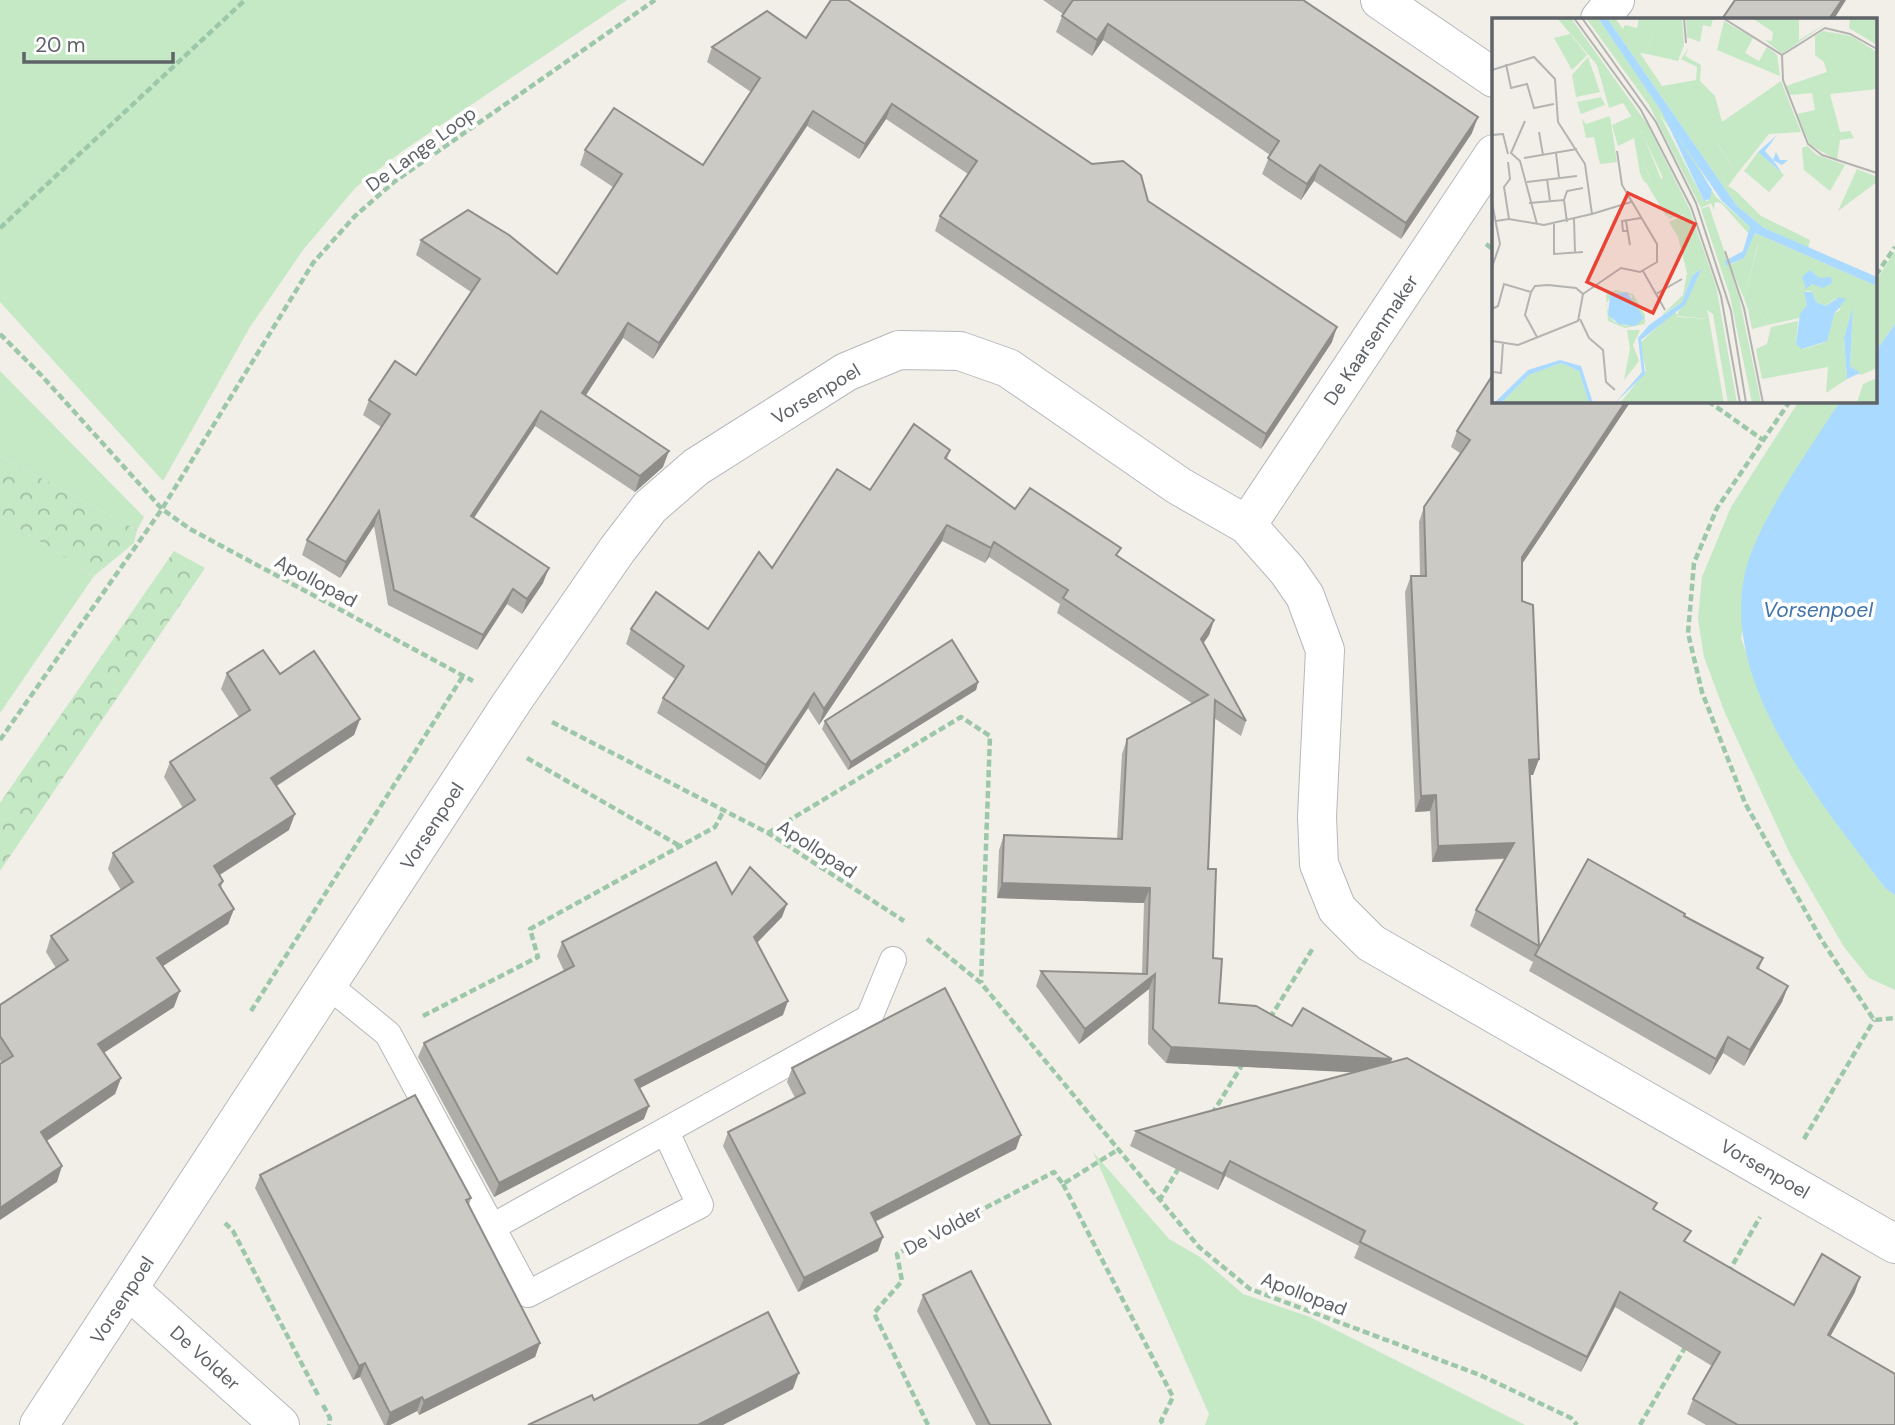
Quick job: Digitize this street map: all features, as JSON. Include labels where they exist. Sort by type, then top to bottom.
[{"type":"street","points":[[1380,0],[1492,77]]},
{"type":"street","points":[[1601,18],[1615,0]]},
{"type":"street","name":"De Kaarsenmaker","points":[[1247,525],[1492,157]]},
{"type":"street","name":"Vorsenpoel","points":[[39,1425],[512,702],[650,507],[696,467],[846,372],[899,350],[960,351],[1008,368],[1179,486],[1247,525],[1287,569],[1305,596],[1325,650],[1317,817],[1319,864],[1337,909],[1371,943],[1895,1244]]},
{"type":"street","name":"De Volder","points":[[129,1290],[280,1425]]},
{"type":"lane","points":[[492,1227],[869,1018],[893,960]]},
{"type":"lane","points":[[328,985],[388,1034],[528,1294],[700,1205],[666,1132]]},
{"type":"path","points":[[0,228],[245,0]]},
{"type":"path","name":"De Lange Loop","points":[[0,740],[162,509],[313,263],[355,216],[394,182],[655,0]]},
{"type":"path","points":[[1878,272],[1895,247]]},
{"type":"path","name":"Apollopad","points":[[0,334],[42,376],[162,509],[190,529],[512,702],[768,833],[912,926]]},
{"type":"path","points":[[1709,402],[1763,440]]},
{"type":"path","points":[[1789,402],[1717,508],[1694,563],[1688,633],[1702,692],[1745,803],[1821,939],[1874,1020]]},
{"type":"path","points":[[441,710],[680,846]]},
{"type":"path","points":[[768,833],[961,717],[990,736],[981,983]]},
{"type":"path","points":[[388,1034],[538,957],[530,929],[715,827],[724,810]]},
{"type":"path","points":[[1266,1026],[1337,909]]},
{"type":"path","name":"Apollopad","points":[[922,934],[981,983],[1199,1247],[1250,1289],[1480,1375],[1572,1418],[1577,1425]]},
{"type":"path","points":[[1874,1020],[1895,1018]]},
{"type":"path","points":[[1723,1280],[1874,1020]]},
{"type":"path","points":[[1209,1120],[1244,1061]]},
{"type":"path","points":[[1119,1149],[1063,1184],[1174,1397],[1161,1420],[1164,1425]]},
{"type":"path","points":[[1159,1201],[1188,1155]]},
{"type":"path","name":"De Volder","points":[[928,1425],[874,1313],[902,1281],[897,1254],[1054,1172],[1063,1184]]},
{"type":"path","points":[[191,1192],[233,1231],[330,1418],[328,1425]]},
{"type":"path","points":[[1640,1425],[1688,1341]]},
{"type":"green space","points":[[0,0],[627,0],[404,150],[356,187],[303,250],[250,327],[163,481],[0,302]]},
{"type":"green space","points":[[1895,251],[1895,324],[1878,348],[1878,278]]},
{"type":"green space","points":[[0,371],[144,517],[137,530],[0,456]]},
{"type":"green space","points":[[1798,402],[1839,402],[1766,523],[1741,638],[1764,703],[1806,781],[1885,888],[1895,895],[1895,990],[1869,978],[1844,947],[1790,854],[1725,713],[1704,657],[1698,619],[1702,577],[1731,507]]},
{"type":"green space","points":[[0,456],[137,530],[134,543],[94,576],[0,516]]},
{"type":"green space","points":[[0,516],[94,576],[0,713]]},
{"type":"green space","points":[[174,551],[205,568],[0,871],[0,803]]},
{"type":"green space","points":[[1093,1152],[1169,1239],[1200,1257],[1243,1294],[1310,1317],[1525,1425],[1205,1425],[1209,1414]]},
{"type":"water","name":"Vorsenpoel","points":[[1895,324],[1895,895],[1885,888],[1833,819],[1782,741],[1762,700],[1747,658],[1741,615],[1745,573],[1761,531],[1839,402],[1878,402],[1878,348]]},
{"type":"building","points":[[831,0],[848,0],[1092,164],[1123,161],[1141,175],[1148,201],[1337,327],[1266,434],[940,216],[977,161],[892,104],[865,144],[813,111],[659,343],[628,323],[582,393],[669,451],[640,476],[541,411],[471,516],[549,568],[527,599],[513,589],[483,635],[394,590],[379,511],[346,562],[307,540],[390,414],[369,400],[395,361],[416,375],[480,279],[421,240],[468,210],[509,235],[557,274],[622,174],[585,150],[614,108],[703,165],[760,78],[712,47],[767,11],[806,38]]},
{"type":"building","points":[[1073,0],[1303,0],[1478,117],[1406,223],[1320,165],[1307,184],[1287,171],[1268,158],[1279,141],[1108,24],[1097,40],[1062,16]]},
{"type":"building","points":[[1735,0],[1842,0],[1830,18],[1723,18]]},
{"type":"building","points":[[1492,376],[1492,402],[1625,402],[1522,557],[1522,601],[1533,605],[1539,759],[1529,760],[1539,946],[1476,910],[1514,843],[1438,846],[1436,795],[1421,796],[1411,576],[1426,576],[1424,507],[1470,440],[1457,431]]},
{"type":"building","points":[[914,424],[950,450],[945,458],[1015,509],[1030,488],[1121,548],[1116,555],[1214,620],[1201,639],[1246,721],[1215,700],[1208,869],[1216,869],[1213,958],[1222,959],[1219,1003],[1256,1006],[1292,1026],[1303,1008],[1392,1059],[1171,1047],[1153,1029],[1155,974],[1085,1029],[1041,971],[1147,974],[1150,888],[1002,883],[1004,835],[1122,839],[1127,739],[1208,695],[1063,598],[1068,590],[994,542],[991,548],[947,525],[824,709],[814,693],[766,765],[663,698],[684,666],[631,629],[656,592],[708,629],[759,552],[772,568],[837,469],[870,490]]},
{"type":"building","points":[[952,640],[978,682],[851,762],[825,721]]},
{"type":"building","points":[[263,650],[280,674],[314,651],[360,719],[271,778],[295,814],[214,866],[223,881],[219,885],[234,909],[157,958],[180,991],[98,1044],[121,1078],[41,1132],[62,1166],[0,1208],[0,1064],[13,1056],[0,1036],[0,1005],[68,960],[51,936],[133,882],[113,853],[195,800],[170,762],[250,710],[227,673]]},
{"type":"building","points":[[1588,859],[1685,914],[1684,916],[1763,958],[1757,968],[1788,986],[1750,1050],[1728,1037],[1716,1059],[1535,955]]},
{"type":"building","points":[[716,862],[732,894],[750,867],[787,904],[754,937],[788,1001],[635,1080],[649,1106],[499,1183],[424,1043],[574,966],[562,942]]},
{"type":"building","points":[[945,988],[1021,1135],[871,1213],[883,1237],[804,1278],[728,1132],[805,1093],[792,1068]]},
{"type":"building","points":[[1407,1058],[1657,1203],[1653,1209],[1691,1231],[1684,1241],[1794,1305],[1822,1254],[1860,1277],[1828,1335],[1895,1374],[1895,1425],[1738,1425],[1693,1399],[1720,1352],[1620,1292],[1587,1357],[1360,1242],[1365,1231],[1230,1161],[1223,1174],[1136,1131]]},
{"type":"building","points":[[415,1095],[471,1198],[466,1200],[540,1343],[424,1401],[422,1397],[390,1413],[365,1363],[359,1366],[260,1175]]},
{"type":"building","points":[[971,1271],[1051,1425],[990,1425],[923,1295]]},
{"type":"building","points":[[768,1312],[799,1373],[698,1425],[528,1425],[592,1395],[594,1400]]}]
